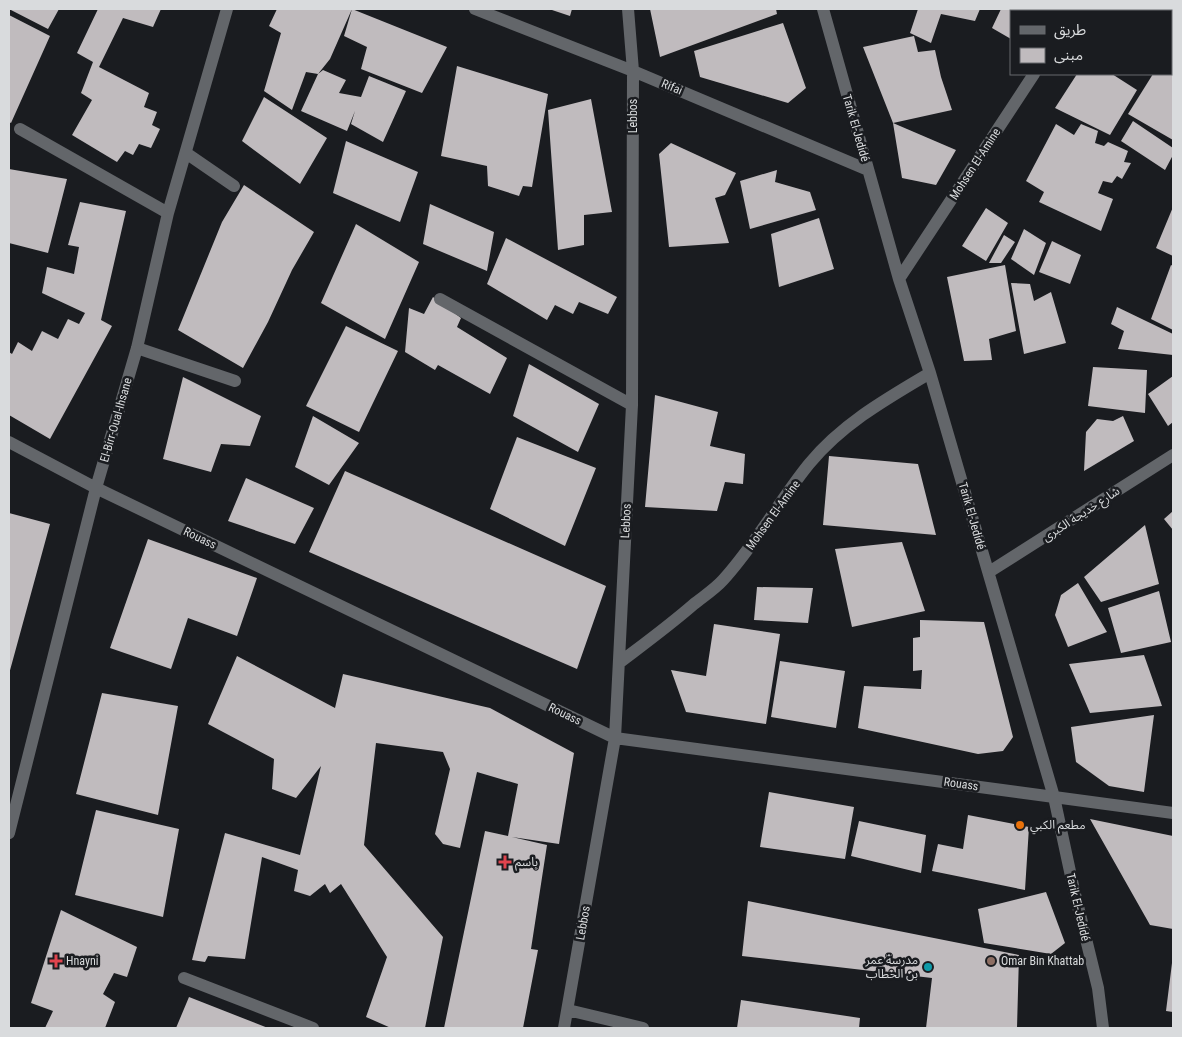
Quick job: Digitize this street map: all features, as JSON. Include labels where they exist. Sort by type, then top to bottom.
[{"type":"street","name":"El-Birr-Oual-Ihsane","points":[[9,833],[96,488],[137,348],[168,213],[227,9]]},
{"type":"street","name":"Rifai","points":[[475,9],[633,71],[868,170]]},
{"type":"street","name":"Lebbos","points":[[564,1028],[615,738],[632,405],[633,71],[628,9]]},
{"type":"street","name":"Tarik El-Jedidé","points":[[823,9],[868,170],[930,373],[1054,797],[1098,988],[1103,1028]]},
{"type":"street","name":"Mohsen El-Amine","points":[[900,279],[1033,75]]},
{"type":"street","points":[[20,128],[168,213]]},
{"type":"street","points":[[186,152],[234,186]]},
{"type":"street","points":[[440,299],[632,405]]},
{"type":"street","points":[[137,348],[235,381]]},
{"type":"street","name":"Mohsen El-Amine","points":[[619,663],[722,581],[758,538],[810,463],[848,425],[878,404],[930,373]]},
{"type":"street","name":"Rouass","points":[[9,442],[96,488],[615,738],[1173,813]]},
{"type":"street","name":"شارع خديجة الكبرى","points":[[989,572],[1173,455]]},
{"type":"street","points":[[184,978],[313,1028]]},
{"type":"street","points":[[568,1010],[643,1028]]},
{"type":"building","points":[[9,9],[59,9],[48,29]]},
{"type":"building","points":[[98,9],[161,9],[153,27],[123,18],[99,67],[149,93],[144,107],[157,112],[152,125],[160,129],[151,148],[139,144],[133,155],[125,151],[117,162],[72,135],[92,100],[81,93],[93,62],[77,53]]},
{"type":"building","points":[[277,9],[352,9],[330,59],[318,74],[306,72],[292,110],[264,91],[281,33],[269,26]]},
{"type":"building","points":[[352,9],[447,47],[422,93],[361,69],[367,47],[344,36]]},
{"type":"building","points":[[549,9],[572,9],[570,16]]},
{"type":"building","points":[[650,9],[776,9],[777,14],[660,57]]},
{"type":"building","points":[[918,9],[980,9],[975,21],[941,14],[931,43],[910,33]]},
{"type":"building","points":[[1001,9],[1042,9],[1010,10],[1010,38],[992,28]]},
{"type":"building","points":[[1136,9],[1173,9],[1172,29],[1172,10]]},
{"type":"building","points":[[9,15],[50,36],[11,123],[9,122]]},
{"type":"building","points":[[783,23],[806,88],[788,103],[700,77],[694,51]]},
{"type":"building","points":[[914,36],[918,52],[935,50],[941,77],[952,110],[893,123],[863,47]]},
{"type":"building","points":[[457,66],[548,94],[532,187],[523,186],[519,196],[488,186],[487,166],[441,156]]},
{"type":"building","points":[[323,70],[346,80],[339,93],[361,97],[369,76],[406,91],[383,142],[351,124],[355,111],[347,131],[301,111],[318,74]]},
{"type":"building","points":[[1173,71],[1173,140],[1128,114],[1152,75],[1172,75]]},
{"type":"building","points":[[1076,75],[1114,75],[1137,90],[1110,135],[1055,108]]},
{"type":"building","points":[[264,97],[327,138],[300,184],[242,141]]},
{"type":"building","points":[[591,99],[612,212],[584,215],[584,245],[558,250],[548,110]]},
{"type":"building","points":[[1133,121],[1173,148],[1173,155],[1165,170],[1121,141]]},
{"type":"building","points":[[893,123],[956,150],[936,185],[902,178]]},
{"type":"building","points":[[1056,124],[1074,135],[1081,124],[1098,131],[1095,143],[1104,146],[1108,142],[1128,151],[1124,162],[1131,163],[1122,179],[1117,176],[1112,183],[1103,181],[1098,193],[1113,199],[1101,231],[1039,202],[1044,192],[1026,181]]},
{"type":"building","points":[[346,141],[418,172],[400,222],[333,193]]},
{"type":"building","points":[[671,143],[736,173],[725,195],[715,198],[729,243],[669,247],[659,154]]},
{"type":"building","points":[[9,169],[67,179],[48,253],[9,243]]},
{"type":"building","points":[[777,170],[775,182],[810,192],[816,210],[750,229],[740,181]]},
{"type":"building","points":[[244,185],[314,232],[292,270],[268,322],[243,368],[178,330],[222,222]]},
{"type":"building","points":[[80,202],[126,211],[101,320],[112,326],[50,439],[9,415],[9,352],[12,354],[18,342],[32,351],[42,331],[58,339],[68,319],[79,324],[85,313],[42,293],[47,267],[74,274],[79,247],[68,245]]},
{"type":"building","points":[[430,204],[494,232],[487,271],[423,244]]},
{"type":"building","points":[[1173,207],[1173,256],[1156,248]]},
{"type":"building","points":[[986,208],[1008,223],[986,261],[962,246]]},
{"type":"building","points":[[819,218],[834,269],[779,287],[771,234]]},
{"type":"building","points":[[356,224],[419,262],[385,339],[321,303]]},
{"type":"building","points":[[1024,229],[1046,243],[1034,275],[1011,259]]},
{"type":"building","points":[[1004,235],[1015,242],[1001,263],[989,263]]},
{"type":"building","points":[[506,238],[617,297],[608,314],[579,302],[573,314],[555,305],[547,320],[487,284]]},
{"type":"building","points":[[1052,241],[1081,255],[1070,284],[1039,272]]},
{"type":"building","points":[[1005,265],[1016,331],[989,339],[992,360],[964,361],[947,277]]},
{"type":"building","points":[[1171,265],[1173,266],[1173,330],[1151,319]]},
{"type":"building","points":[[1011,283],[1030,284],[1034,301],[1051,292],[1066,343],[1024,354]]},
{"type":"building","points":[[433,297],[461,318],[457,327],[507,358],[490,394],[438,365],[435,370],[405,352],[409,308],[424,314]]},
{"type":"building","points":[[1117,307],[1173,334],[1173,355],[1118,349],[1124,331],[1111,324]]},
{"type":"building","points":[[346,326],[398,351],[359,432],[306,406]]},
{"type":"building","points":[[529,364],[599,404],[578,452],[513,416]]},
{"type":"building","points":[[1093,367],[1147,370],[1145,413],[1088,406]]},
{"type":"building","points":[[1173,376],[1173,422],[1168,426],[1148,394]]},
{"type":"building","points":[[183,377],[261,416],[250,446],[221,444],[211,472],[163,459]]},
{"type":"building","points":[[655,395],[718,412],[710,446],[745,454],[743,484],[725,482],[717,511],[645,507]]},
{"type":"building","points":[[313,416],[359,443],[329,485],[295,467]]},
{"type":"building","points":[[1123,416],[1134,441],[1084,471],[1086,432],[1097,419],[1113,421]]},
{"type":"building","points":[[517,437],[596,468],[565,546],[490,509]]},
{"type":"building","points":[[829,456],[918,464],[936,535],[823,525]]},
{"type":"building","points":[[345,471],[606,586],[577,669],[309,552]]},
{"type":"building","points":[[246,478],[314,508],[295,544],[228,521]]},
{"type":"building","points":[[1173,511],[1173,530],[1164,519]]},
{"type":"building","points":[[9,513],[50,524],[9,674]]},
{"type":"building","points":[[1145,525],[1159,584],[1101,602],[1084,577]]},
{"type":"building","points":[[148,539],[257,578],[237,636],[188,618],[171,669],[110,648]]},
{"type":"building","points":[[902,542],[925,611],[852,627],[835,549]]},
{"type":"building","points":[[1078,583],[1107,632],[1068,647],[1055,615],[1061,595]]},
{"type":"building","points":[[757,587],[813,588],[808,623],[754,620]]},
{"type":"building","points":[[1159,591],[1171,642],[1121,653],[1108,608]]},
{"type":"building","points":[[920,620],[984,622],[1013,737],[1003,751],[978,754],[858,728],[864,686],[921,689],[922,670],[913,671],[913,638],[920,637]]},
{"type":"building","points":[[714,624],[780,634],[766,724],[686,712],[671,670],[706,676]]},
{"type":"building","points":[[1144,655],[1162,706],[1090,713],[1069,664]]},
{"type":"building","points":[[237,656],[335,708],[343,674],[490,708],[574,753],[559,844],[512,837],[547,845],[531,949],[538,950],[523,1028],[444,1028],[485,831],[508,836],[518,784],[477,772],[460,848],[443,844],[435,834],[450,769],[443,752],[376,743],[364,845],[443,937],[425,1028],[391,1028],[366,1017],[387,957],[341,884],[330,893],[325,884],[310,896],[294,891],[298,870],[262,857],[245,959],[208,956],[205,962],[192,960],[225,833],[300,855],[321,766],[296,798],[272,789],[274,759],[208,724]]},
{"type":"building","points":[[780,661],[845,671],[836,728],[771,717]]},
{"type":"building","points":[[102,693],[178,706],[158,815],[76,794]]},
{"type":"building","points":[[1154,715],[1144,792],[1109,786],[1076,762],[1071,727]]},
{"type":"building","points":[[769,792],[854,807],[845,859],[760,847]]},
{"type":"building","points":[[96,810],[179,829],[163,917],[75,895]]},
{"type":"building","points":[[968,815],[1029,827],[1025,890],[932,871],[938,844],[963,849]]},
{"type":"building","points":[[1090,819],[1173,836],[1173,929],[1150,925]]},
{"type":"building","points":[[859,821],[926,835],[921,873],[851,856]]},
{"type":"building","points":[[1046,892],[1065,943],[1051,954],[984,943],[978,909]]},
{"type":"building","name":"مدرسة عمر بن الخطاب","points":[[748,901],[1019,955],[1017,1028],[926,1028],[932,978],[742,956]]},
{"type":"building","points":[[61,910],[137,947],[127,977],[114,973],[103,994],[115,1002],[105,1028],[45,1028],[53,1011],[31,1003]]},
{"type":"building","points":[[1173,964],[1173,1012],[1166,1011]]},
{"type":"building","points":[[189,997],[268,1028],[176,1028]]},
{"type":"building","points":[[741,1000],[860,1018],[859,1028],[737,1028]]},
{"type":"place","name":"مطعم الكبي","points":[[1020,825]]},
{"type":"place","name":"باسم","points":[[505,862]]},
{"type":"place","name":"Hnayni","points":[[56,961]]},
{"type":"place","name":"Omar Bin Khattab","points":[[991,961]]},
{"type":"place","name":"مدرسة عمر بن الخطاب","points":[[928,967]]}]
